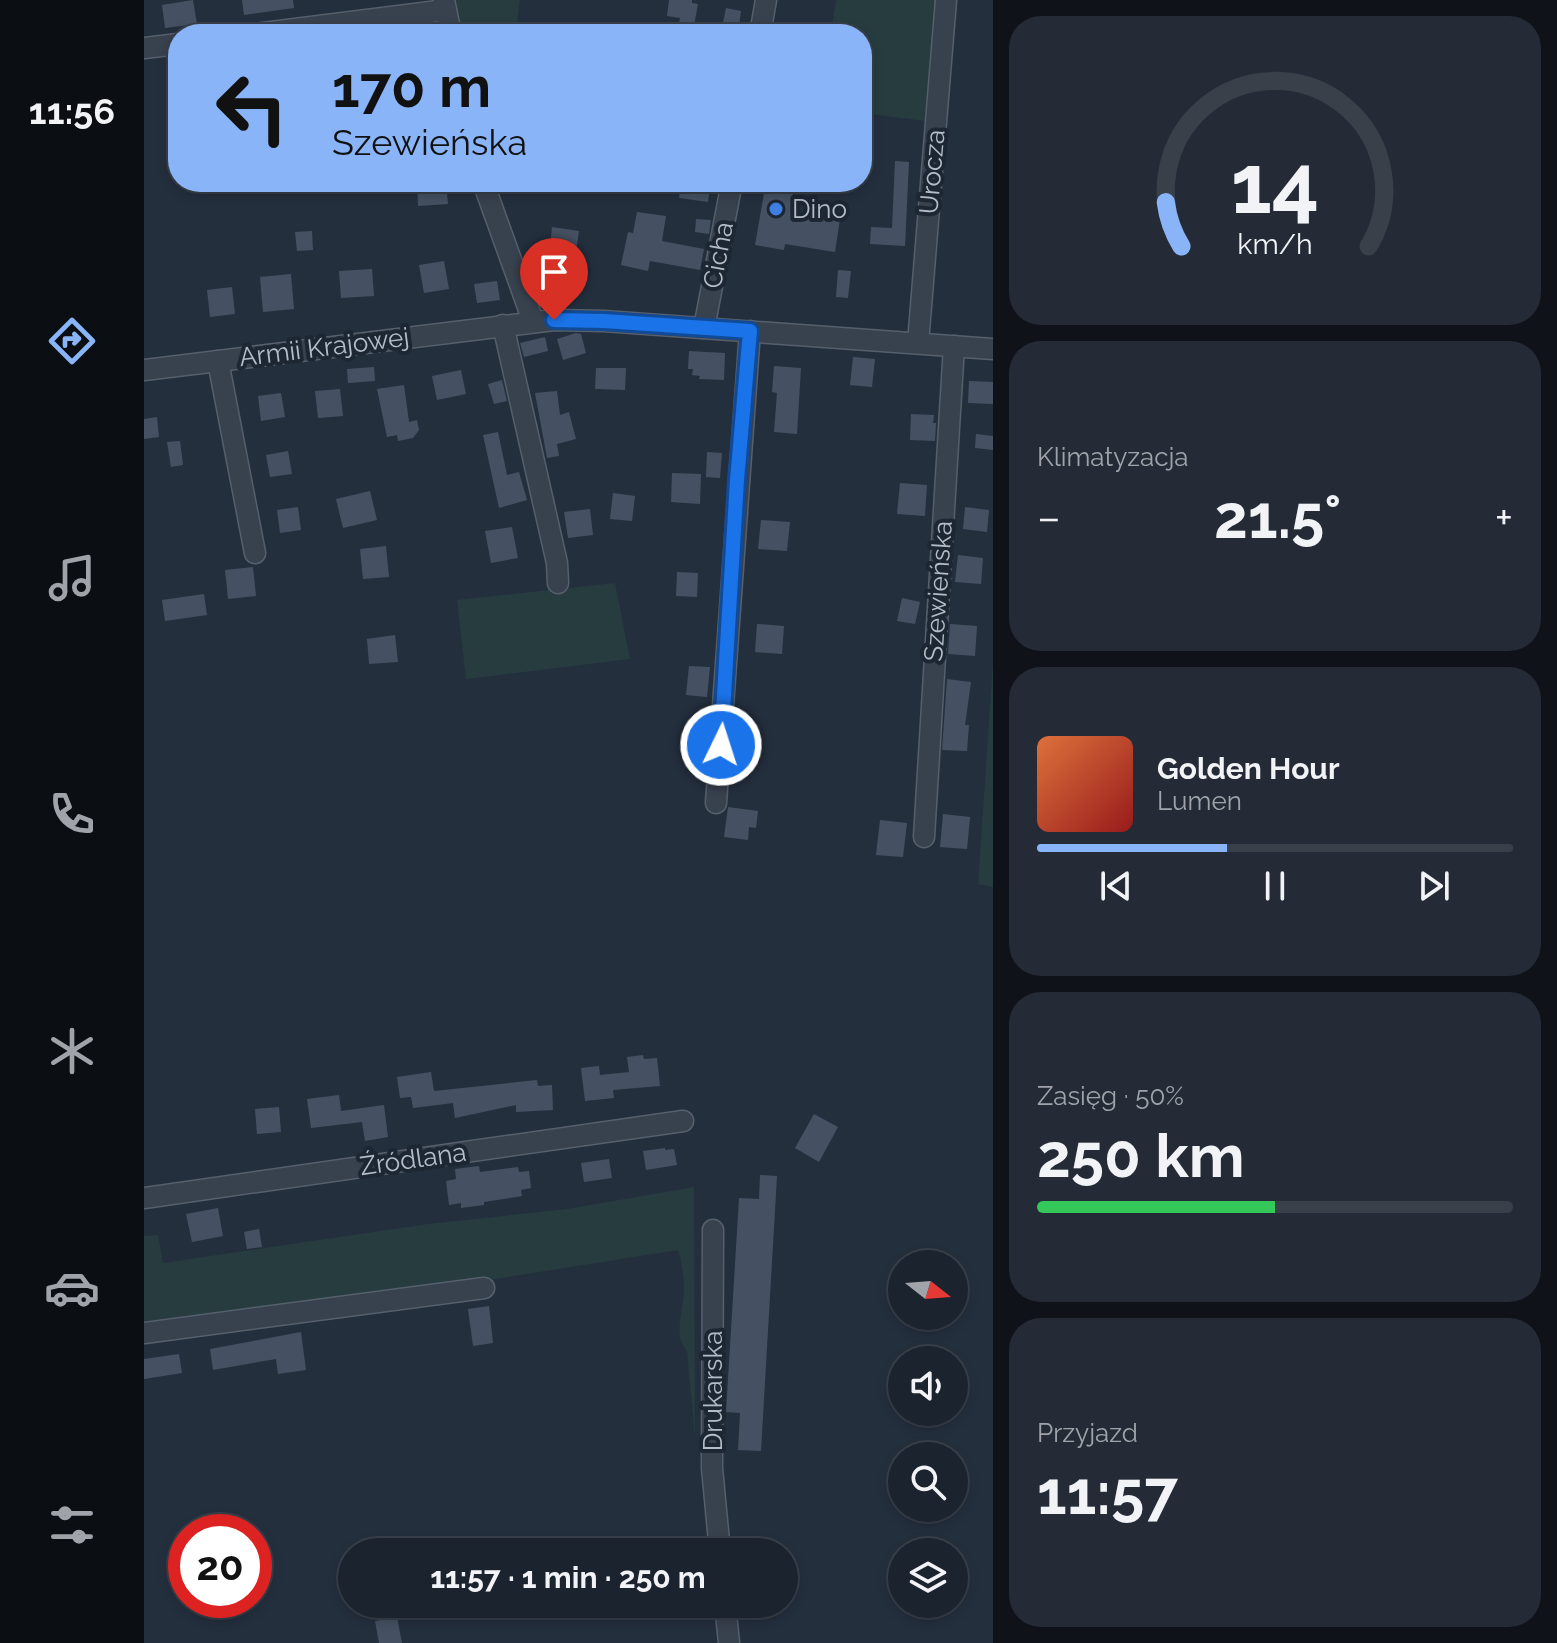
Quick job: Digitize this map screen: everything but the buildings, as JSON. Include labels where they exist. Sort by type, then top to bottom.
[{"type":"street","points":[[762,24],[766,0]]},
{"type":"street","name":"Urocza","points":[[918,343],[946,0]]},
{"type":"street","points":[[320,24],[445,5]]},
{"type":"street","points":[[144,48],[168,45]]},
{"type":"street","points":[[487,192],[533,321],[588,320],[993,349]]},
{"type":"street","name":"Cicha","points":[[704,328],[730,192]]},
{"type":"street","name":"Armii Krajowej","points":[[144,370],[533,321]]},
{"type":"street","points":[[503,325],[557,563],[558,583]]},
{"type":"street","points":[[716,803],[750,331]]},
{"type":"street","name":"Szewieńska","points":[[924,837],[954,346]]},
{"type":"street","points":[[218,361],[255,553]]},
{"type":"street","name":"Źródlana","points":[[144,1198],[683,1121]]},
{"type":"street","name":"Drukarska","points":[[713,1230],[712,1468],[719,1538]]},
{"type":"street","points":[[144,1333],[484,1288]]},
{"type":"street","points":[[726,1618],[729,1643]]},
{"type":"green space","points":[[451,0],[520,0],[517,24],[456,24]]},
{"type":"green space","points":[[836,0],[936,0],[925,121],[872,114],[872,24],[832,24]]},
{"type":"green space","points":[[615,583],[630,659],[466,679],[457,600]]},
{"type":"green space","points":[[993,663],[993,887],[978,884]]},
{"type":"green space","points":[[694,1187],[695,1437],[687,1351],[679,1330],[684,1289],[678,1250],[376,1298],[144,1329],[144,1236],[158,1235],[163,1263],[428,1224],[567,1209]]},
{"type":"place","name":"Dino","points":[[776,209]]},
{"type":"route","points":[[554,320],[750,331],[737,480],[721,745]]}]
